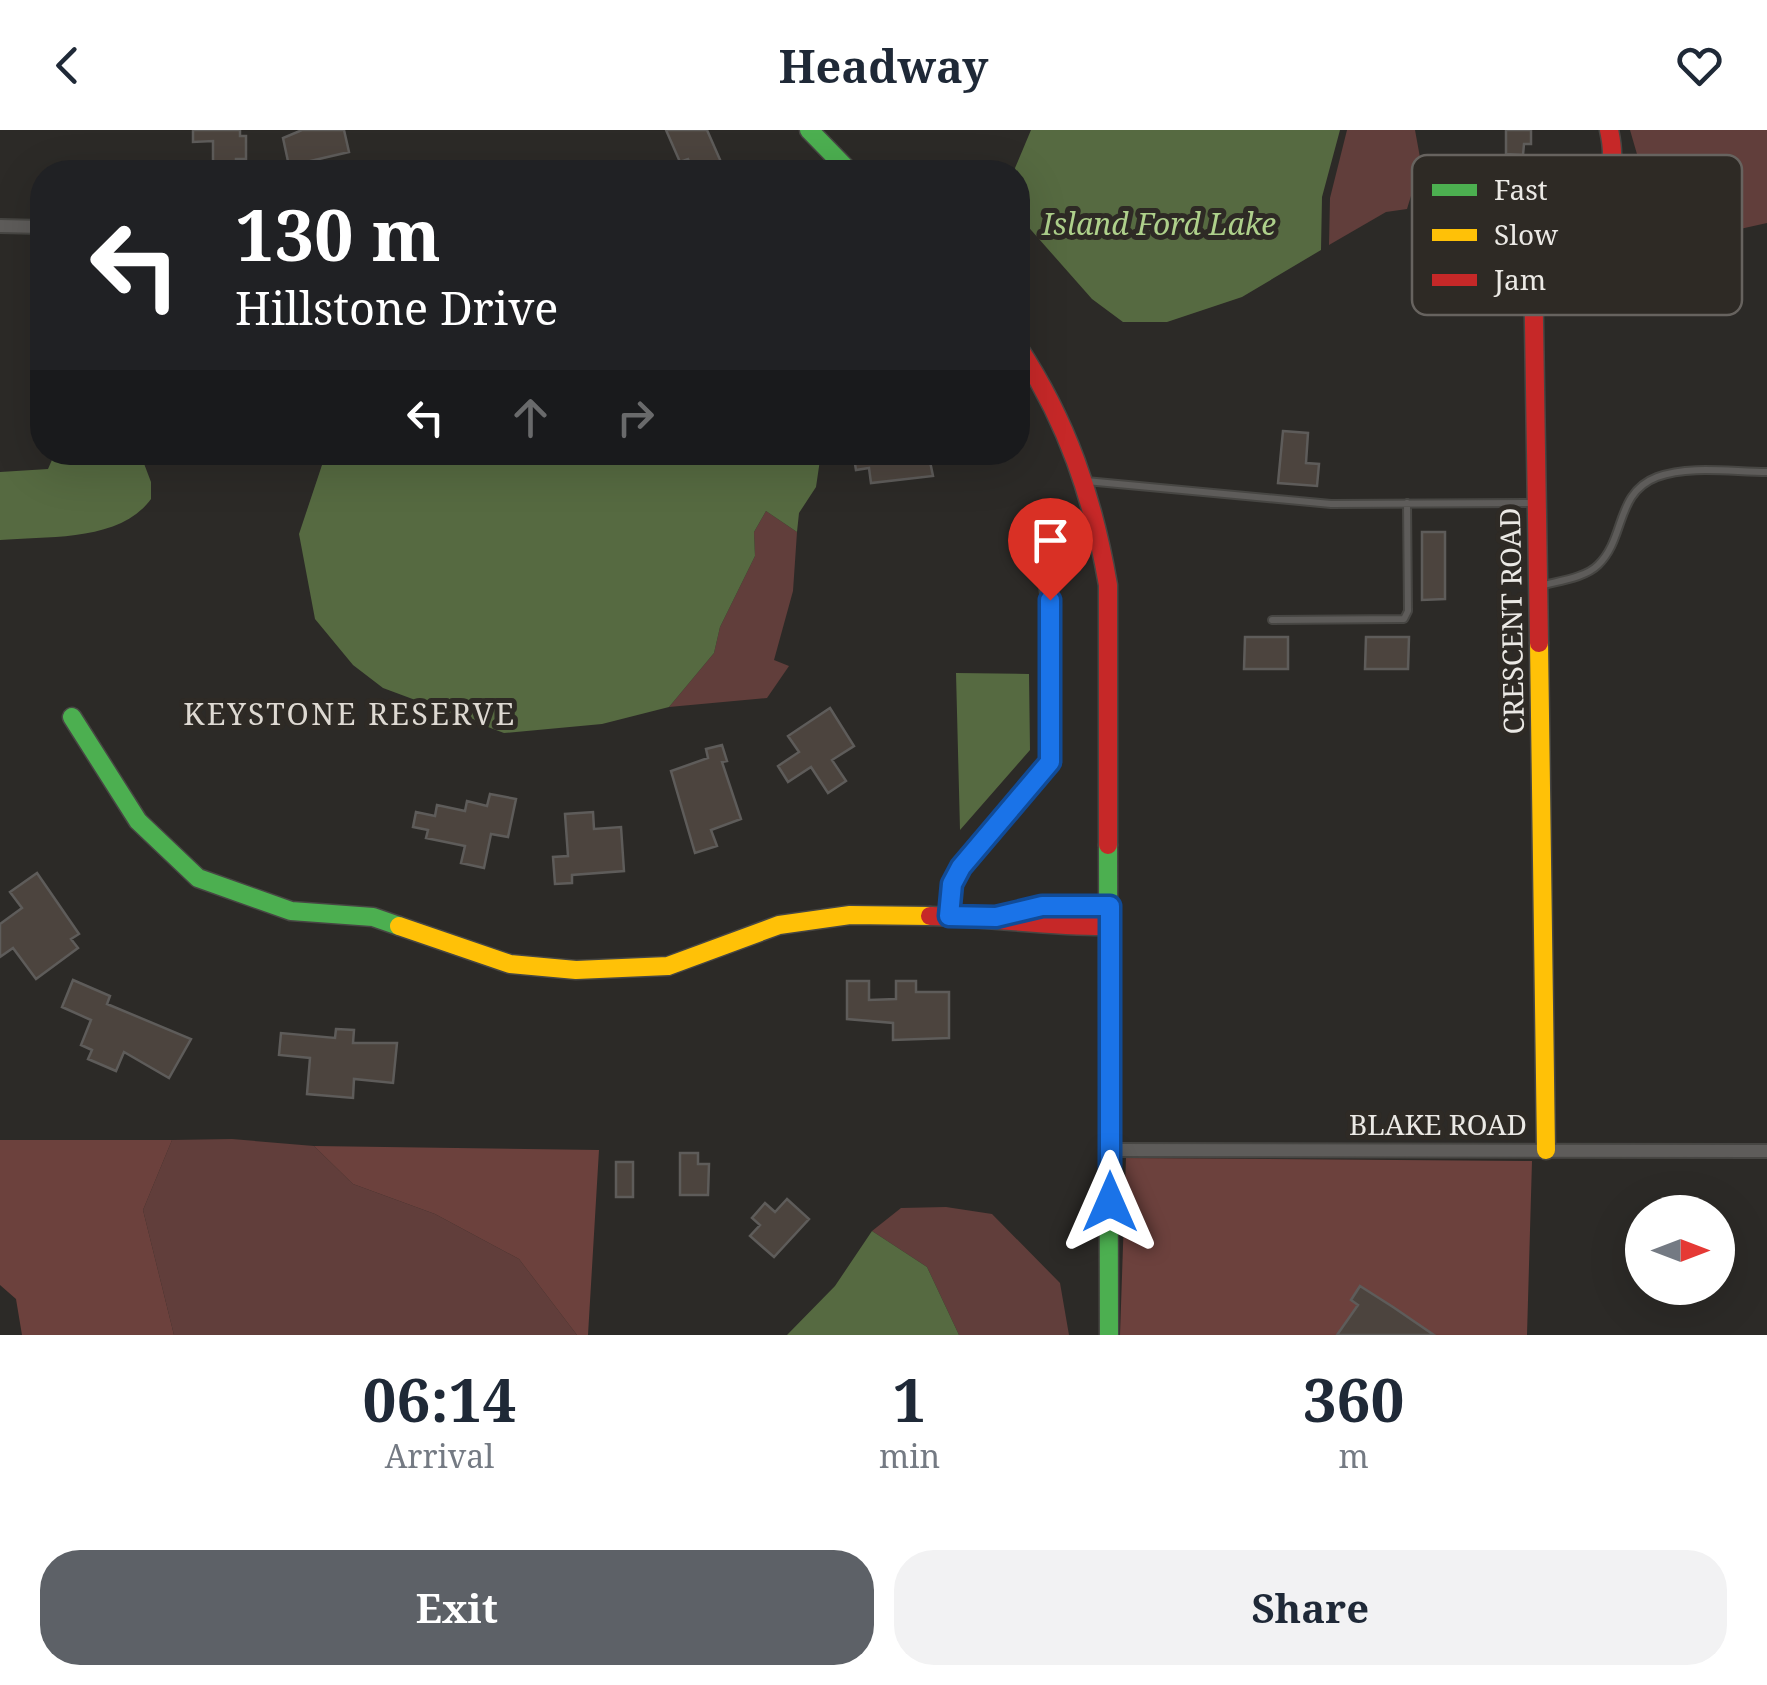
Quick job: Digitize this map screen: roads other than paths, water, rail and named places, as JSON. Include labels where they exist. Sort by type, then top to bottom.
[{"type":"street","points":[[809,130],[838,160]]},
{"type":"street","name":"CRESCENT ROAD","points":[[1609,130],[1614,155]]},
{"type":"street","points":[[0,226],[30,226]]},
{"type":"street","name":"CRESCENT ROAD","points":[[1536,315],[1546,1150]]},
{"type":"street","points":[[1030,367],[1058,414],[1086,481],[1108,585],[1109,1335]]},
{"type":"street","points":[[949,916],[952,884],[961,867],[1050,762],[1052,632],[1038,526]]},
{"type":"street","points":[[72,717],[138,821],[198,878],[290,912],[373,917],[510,964],[576,970],[645,968],[696,958],[798,921],[850,916],[996,917],[1042,927],[1110,926]]},
{"type":"street","points":[[996,917],[1042,906],[1110,906]]},
{"type":"street","points":[[1042,906],[1042,927]]},
{"type":"street","name":"BLAKE ROAD","points":[[1110,1150],[1767,1151]]},
{"type":"lane","points":[[1539,587],[1590,572],[1602,562],[1629,498],[1654,478],[1695,471],[1767,472]]},
{"type":"lane","points":[[1086,481],[1332,504],[1538,503]]},
{"type":"lane","points":[[1272,620],[1404,619],[1408,611],[1407,503]]},
{"type":"water","name":"Island Ford Lake","points":[[1031,130],[1340,130],[1322,197],[1321,250],[1242,297],[1167,322],[1123,322],[1092,299],[1030,229],[1030,160],[1018,160]]},
{"type":"water","points":[[50,465],[145,465],[151,482],[151,499],[138,513],[102,530],[0,540],[0,472],[48,469]]},
{"type":"water","points":[[322,465],[819,465],[816,487],[799,513],[797,532],[766,511],[754,532],[755,556],[720,627],[714,653],[669,707],[602,724],[504,733],[383,688],[353,665],[315,619],[299,534]]},
{"type":"water","points":[[956,673],[1029,674],[1030,750],[960,830]]},
{"type":"water","points":[[872,1231],[927,1267],[959,1335],[787,1335],[835,1286]]},
{"type":"district","name":"KEYSTONE RESERVE","points":[[350,715]]}]
